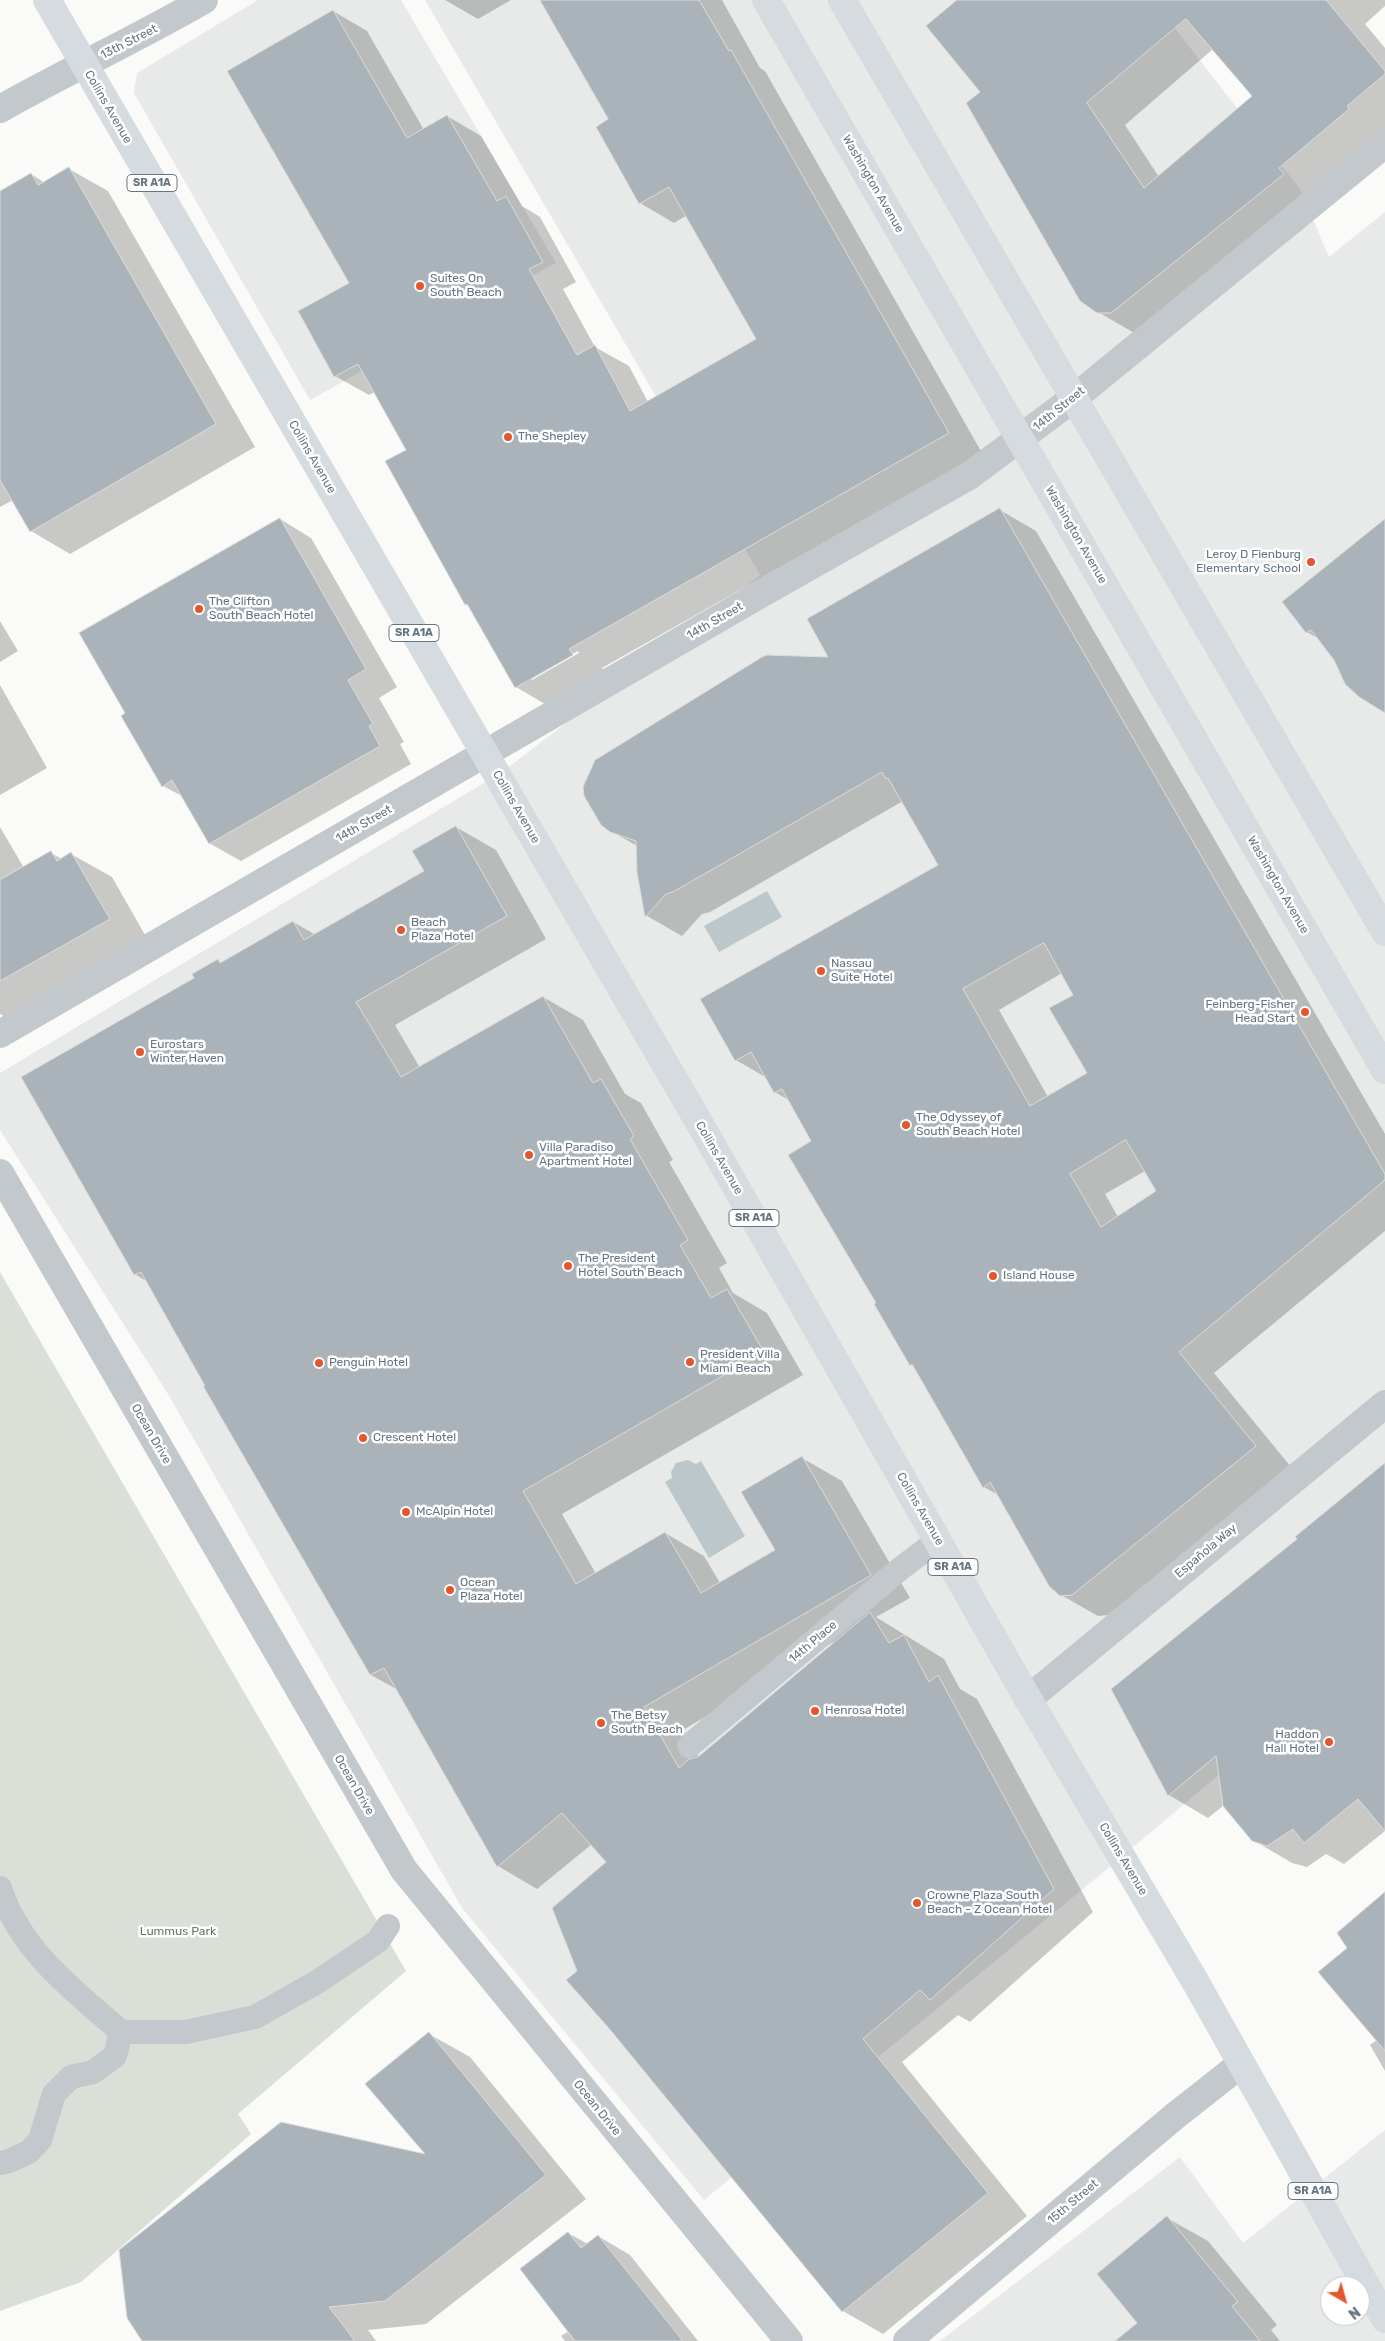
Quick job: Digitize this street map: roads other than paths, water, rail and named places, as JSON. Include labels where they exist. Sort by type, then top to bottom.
[{"type":"main road","name":"Collins Avenue","points":[[47,0],[704,1131],[1028,1699],[1196,1981],[1240,2064],[1385,2319]]},
{"type":"main road","name":"Washington Avenue","points":[[766,0],[1385,1070]]},
{"type":"main road","points":[[842,0],[1385,932]]},
{"type":"street","name":"13th Street","points":[[0,109],[144,35],[204,0]]},
{"type":"street","name":"14th Street","points":[[0,1034],[969,476],[1074,398],[1385,144]]},
{"type":"street","name":"Ocean Drive","points":[[0,1173],[404,1870],[789,2341]]},
{"type":"street","name":"Española Way","points":[[1028,1699],[1385,1404]]},
{"type":"street","name":"14th Place","points":[[689,1746],[900,1569],[938,1540]]},
{"type":"street","points":[[0,1888],[19,1931],[49,1969],[121,2032],[186,2032],[255,2017],[317,1982],[378,1941],[388,1926]]},
{"type":"street","points":[[0,2163],[29,2152],[40,2140],[54,2094],[71,2077],[93,2072],[115,2056],[121,2032]]},
{"type":"street","name":"15th Street","points":[[907,2341],[1175,2116],[1240,2064]]},
{"type":"place","name":"Suites On South Beach","points":[[420,286]]},
{"type":"place","name":"The Shepley","points":[[508,437]]},
{"type":"place","name":"Leroy D Fienburg Elementary School","points":[[1311,562]]},
{"type":"place","name":"The Clifton South Beach Hotel","points":[[199,609]]},
{"type":"place","name":"Beach Plaza Hotel","points":[[401,930]]},
{"type":"place","name":"Nassau Suite Hotel","points":[[821,971]]},
{"type":"place","name":"Feinberg-Fisher Head Start","points":[[1305,1012]]},
{"type":"place","name":"Eurostars Winter Haven","points":[[140,1052]]},
{"type":"place","name":"The Odyssey of South Beach Hotel","points":[[906,1125]]},
{"type":"place","name":"Villa Paradiso Apartment Hotel","points":[[529,1155]]},
{"type":"place","name":"The President Hotel South Beach","points":[[568,1266]]},
{"type":"place","name":"Island House","points":[[993,1276]]},
{"type":"place","name":"President Villa Miami Beach","points":[[690,1362]]},
{"type":"place","name":"Penguin Hotel","points":[[319,1363]]},
{"type":"place","name":"Crescent Hotel","points":[[363,1438]]},
{"type":"place","name":"McAlpin Hotel","points":[[406,1512]]},
{"type":"place","name":"Ocean Plaza Hotel","points":[[450,1590]]},
{"type":"place","name":"Henrosa Hotel","points":[[815,1711]]},
{"type":"place","name":"The Betsy South Beach","points":[[601,1723]]},
{"type":"place","name":"Haddon Hall Hotel","points":[[1329,1742]]},
{"type":"place","name":"Crowne Plaza South Beach - Z Ocean Hotel","points":[[917,1903]]},
{"type":"park label","name":"Lummus Park","points":[[178,1932]]}]
